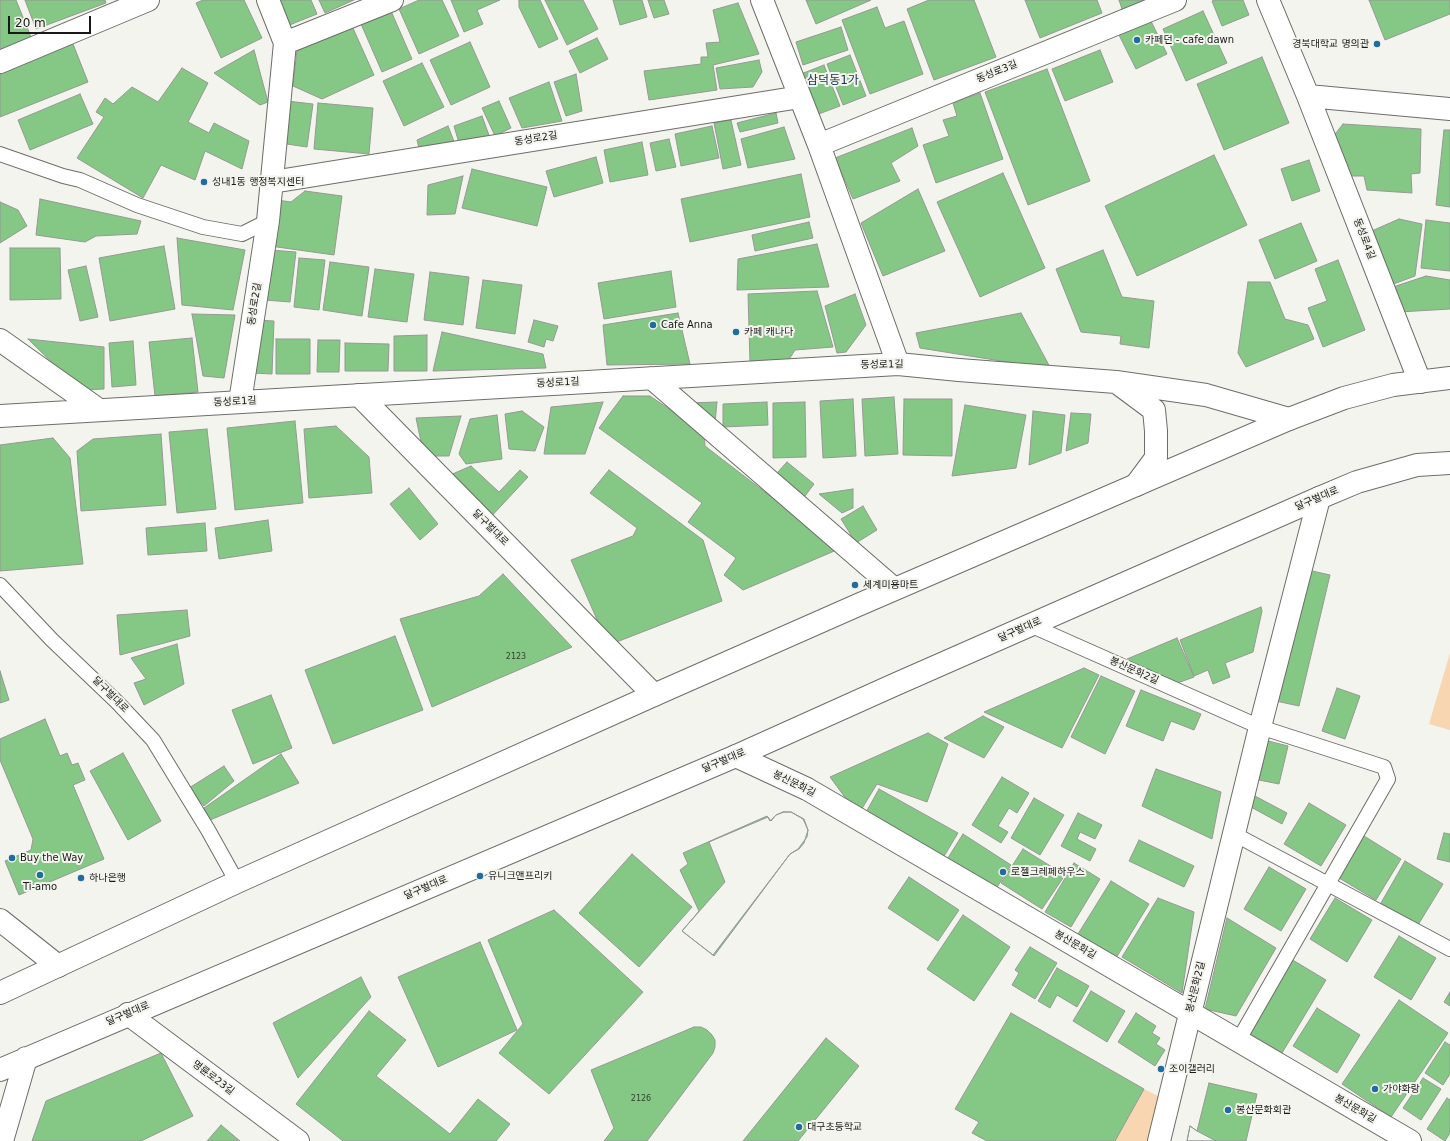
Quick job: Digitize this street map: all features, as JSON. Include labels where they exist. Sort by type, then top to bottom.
[{"type":"street","points":[[0,62],[148,0]]},
{"type":"street","name":"동성로2길","points":[[240,402],[268,221],[285,42],[268,0]]},
{"type":"street","points":[[285,42],[392,0]]},
{"type":"street","points":[[762,0],[819,145],[898,364]]},
{"type":"street","name":"동성로3길","points":[[819,145],[1175,0]]},
{"type":"street","name":"동성로4길","points":[[1268,0],[1308,96],[1420,382]]},
{"type":"street","points":[[1308,96],[1450,109]]},
{"type":"street","name":"동성로2길","points":[[272,182],[800,97]]},
{"type":"street","points":[[0,340],[98,410]]},
{"type":"street","name":"동성로1길","points":[[0,416],[898,364],[1116,382],[1206,396],[1289,419]]},
{"type":"street","points":[[651,378],[895,588]]},
{"type":"street","points":[[0,993],[237,882],[654,695],[895,588],[1289,419],[1344,398],[1393,386],[1450,378]]},
{"type":"street","points":[[1116,382],[1154,410],[1156,458],[1136,485]]},
{"type":"street","name":"달구벌대로","points":[[358,395],[654,695]]},
{"type":"street","name":"달구벌대로","points":[[0,1070],[128,1014],[736,756],[1357,482],[1417,465],[1450,462]]},
{"type":"street","name":"봉산문화2길","points":[[1159,1141],[1260,727],[1319,498]]},
{"type":"street","name":"봉산문화길","points":[[736,756],[807,789],[1410,1141]]},
{"type":"street","points":[[0,920],[58,966]]},
{"type":"street","name":"명륜로23길","points":[[128,1014],[298,1141]]},
{"type":"street","points":[[2,1141],[26,1058]]},
{"type":"lane","points":[[0,154],[63,176],[80,180],[137,205],[203,227],[242,234],[268,221]]},
{"type":"lane","name":"달구벌대로","points":[[0,586],[52,640],[117,702],[152,740],[208,830],[237,882]]},
{"type":"lane","name":"봉산문화2길","points":[[1030,625],[1260,727],[1384,767],[1388,779],[1327,884]]},
{"type":"lane","points":[[1234,834],[1450,950]]},
{"type":"lane","points":[[1238,1040],[1327,884]]},
{"type":"shaded area","points":[[1450,653],[1450,730],[1429,724]]},
{"type":"shaded area","points":[[1144,1089],[1166,1100],[1156,1141],[1115,1141]]},
{"type":"building","points":[[0,0],[16,0],[33,42],[0,55]]},
{"type":"building","points":[[25,0],[105,0],[106,3],[36,29]]},
{"type":"building","points":[[203,0],[244,0],[262,38],[221,58],[196,3]]},
{"type":"building","points":[[276,0],[311,0],[317,14],[287,26]]},
{"type":"building","points":[[319,0],[354,0],[325,13]]},
{"type":"building","points":[[419,0],[442,0],[459,36],[419,54],[399,9]]},
{"type":"building","points":[[451,0],[500,0],[477,10],[483,24],[464,32]]},
{"type":"building","points":[[519,0],[540,0],[558,39],[539,48],[519,7]]},
{"type":"building","points":[[545,0],[583,0],[598,29],[567,45]]},
{"type":"building","points":[[613,0],[642,0],[647,17],[620,25]]},
{"type":"building","points":[[648,0],[664,0],[669,14],[654,18]]},
{"type":"building","points":[[806,0],[871,0],[816,24]]},
{"type":"building","points":[[929,0],[974,0],[996,57],[934,80],[907,9]]},
{"type":"building","points":[[1025,0],[1097,0],[1102,13],[1040,38]]},
{"type":"building","points":[[1119,0],[1152,0],[1123,12]]},
{"type":"building","points":[[1243,0],[1249,15],[1222,26],[1212,1]]},
{"type":"building","points":[[1369,0],[1450,0],[1450,14],[1385,40]]},
{"type":"building","points":[[738,3],[759,54],[713,65],[717,90],[649,100],[644,71],[701,64],[701,57],[708,57],[706,43],[720,42],[713,10]]},
{"type":"building","points":[[877,7],[885,28],[904,21],[923,74],[870,94],[842,20]]},
{"type":"building","points":[[391,11],[412,59],[382,72],[361,24]]},
{"type":"building","points":[[1203,11],[1227,63],[1186,81],[1163,29]]},
{"type":"building","points":[[1149,17],[1167,54],[1136,69],[1118,33]]},
{"type":"building","points":[[352,26],[374,75],[322,99],[293,86],[297,50]]},
{"type":"building","points":[[841,27],[848,50],[803,65],[796,42]]},
{"type":"building","points":[[597,38],[608,59],[580,73],[569,51]]},
{"type":"building","points":[[470,42],[490,87],[451,105],[430,60]]},
{"type":"building","points":[[73,44],[88,82],[0,117],[0,73]]},
{"type":"building","points":[[254,50],[268,102],[260,105],[214,73]]},
{"type":"building","points":[[1100,50],[1113,82],[1065,101],[1052,69]]},
{"type":"building","points":[[850,55],[866,96],[843,105],[827,64]]},
{"type":"building","points":[[1262,57],[1289,123],[1224,150],[1197,84]]},
{"type":"building","points":[[759,60],[762,72],[753,87],[720,89],[716,68]]},
{"type":"building","points":[[422,63],[444,107],[404,126],[383,81]]},
{"type":"building","points":[[824,65],[840,106],[816,115],[801,74]]},
{"type":"building","points":[[182,68],[208,83],[188,122],[209,133],[214,123],[249,141],[242,169],[205,151],[195,180],[161,165],[143,198],[77,158],[104,117],[96,112],[105,98],[113,104],[132,87],[158,102]]},
{"type":"building","points":[[1047,69],[1090,181],[1028,205],[985,92]]},
{"type":"building","points":[[576,74],[582,111],[566,116],[554,82]]},
{"type":"building","points":[[549,82],[562,121],[522,128],[509,98]]},
{"type":"building","points":[[980,93],[1003,159],[936,183],[923,145],[949,136],[943,120],[957,116],[953,103]]},
{"type":"building","points":[[80,94],[93,124],[30,150],[18,120]]},
{"type":"building","points":[[287,101],[313,104],[307,147],[280,143]]},
{"type":"building","points":[[499,101],[511,128],[495,136],[482,108]]},
{"type":"building","points":[[318,103],[373,108],[369,154],[314,149]]},
{"type":"building","points":[[776,113],[778,123],[740,132],[737,123]]},
{"type":"building","points":[[482,116],[490,138],[459,143],[454,126]]},
{"type":"building","points":[[731,120],[741,165],[723,169],[714,123]]},
{"type":"building","points":[[1343,124],[1421,129],[1420,173],[1411,174],[1412,193],[1367,190],[1364,176],[1349,176],[1348,163],[1342,161],[1332,138]]},
{"type":"building","points":[[448,126],[455,144],[419,148],[417,140]]},
{"type":"building","points":[[712,126],[719,158],[681,166],[675,134]]},
{"type":"building","points":[[784,127],[795,159],[748,168],[741,139]]},
{"type":"building","points":[[912,128],[918,146],[891,163],[900,181],[853,199],[835,158]]},
{"type":"building","points":[[1444,130],[1450,130],[1450,207],[1436,205]]},
{"type":"building","points":[[669,139],[676,167],[656,171],[650,143]]},
{"type":"building","points":[[642,142],[648,175],[610,182],[604,150]]},
{"type":"building","points":[[1214,155],[1247,225],[1137,276],[1105,206]]},
{"type":"building","points":[[596,157],[603,183],[554,197],[546,171]]},
{"type":"building","points":[[1309,160],[1320,191],[1292,201],[1281,169]]},
{"type":"building","points":[[472,169],[547,187],[537,226],[462,208]]},
{"type":"building","points":[[1003,173],[1045,268],[980,297],[937,202]]},
{"type":"building","points":[[801,174],[810,217],[690,242],[681,199]]},
{"type":"building","points":[[463,176],[455,214],[427,215],[428,185]]},
{"type":"building","points":[[918,189],[945,251],[883,276],[861,223]]},
{"type":"building","points":[[305,191],[342,196],[334,255],[270,246],[277,200],[291,202]]},
{"type":"building","points":[[40,199],[141,221],[137,234],[96,236],[85,242],[36,235]]},
{"type":"building","points":[[0,202],[18,210],[27,226],[0,243]]},
{"type":"building","points":[[1399,219],[1422,224],[1415,276],[1391,285],[1367,233]]},
{"type":"building","points":[[1426,220],[1450,223],[1450,271],[1421,268]]},
{"type":"building","points":[[809,222],[813,238],[755,251],[752,235]]},
{"type":"building","points":[[1301,223],[1317,261],[1275,279],[1259,240]]},
{"type":"building","points":[[177,238],[245,250],[233,310],[182,305]]},
{"type":"building","points":[[817,244],[829,287],[737,290],[738,259]]},
{"type":"building","points":[[164,246],[175,309],[110,321],[99,258]]},
{"type":"building","points":[[10,248],[60,248],[61,299],[10,300]]},
{"type":"building","points":[[270,250],[296,252],[290,302],[265,300]]},
{"type":"building","points":[[1103,250],[1122,297],[1154,301],[1149,348],[1120,344],[1121,336],[1081,332],[1056,269]]},
{"type":"building","points":[[299,258],[325,260],[319,310],[294,307]]},
{"type":"building","points":[[1338,260],[1365,330],[1323,347],[1308,308],[1327,301],[1315,269]]},
{"type":"building","points":[[330,262],[369,267],[362,316],[323,310]]},
{"type":"building","points":[[86,266],[98,317],[80,321],[68,270]]},
{"type":"building","points":[[375,269],[414,274],[407,322],[368,317]]},
{"type":"building","points":[[671,271],[676,307],[604,319],[598,283]]},
{"type":"building","points":[[430,272],[469,277],[463,325],[424,320]]},
{"type":"building","points":[[1426,276],[1450,280],[1450,309],[1399,312],[1390,288]]},
{"type":"building","points":[[483,280],[522,285],[515,334],[476,328]]},
{"type":"building","points":[[1248,282],[1270,282],[1285,319],[1308,325],[1314,339],[1246,367],[1238,353]]},
{"type":"building","points":[[817,291],[833,347],[795,350],[788,361],[750,362],[748,294]]},
{"type":"building","points":[[855,294],[866,325],[846,352],[837,353],[825,306]]},
{"type":"building","points":[[678,313],[690,364],[607,365],[603,325]]},
{"type":"building","points":[[1021,313],[1051,369],[920,348],[916,333]]},
{"type":"building","points":[[192,314],[235,315],[224,378],[203,376]]},
{"type":"building","points":[[255,320],[274,321],[272,374],[253,373]]},
{"type":"building","points":[[534,320],[558,326],[553,341],[546,339],[544,347],[528,342]]},
{"type":"building","points":[[442,332],[543,354],[546,368],[433,371]]},
{"type":"building","points":[[427,335],[427,371],[394,371],[394,336]]},
{"type":"building","points":[[192,338],[198,392],[155,396],[149,342]]},
{"type":"building","points":[[28,339],[104,347],[104,389],[80,390]]},
{"type":"building","points":[[276,339],[310,339],[310,374],[276,374]]},
{"type":"building","points":[[318,340],[340,340],[339,372],[317,372]]},
{"type":"building","points":[[133,341],[136,385],[112,387],[109,343]]},
{"type":"building","points":[[345,343],[389,344],[388,371],[345,371]]},
{"type":"building","points":[[623,396],[650,396],[704,433],[705,446],[839,549],[743,590],[724,575],[736,558],[688,522],[702,503],[599,428]]},
{"type":"building","points":[[894,397],[898,454],[865,456],[862,399]]},
{"type":"building","points":[[853,399],[856,456],[823,458],[820,401]]},
{"type":"building","points":[[904,399],[952,399],[952,456],[903,455]]},
{"type":"building","points":[[603,402],[585,454],[544,454],[551,407]]},
{"type":"building","points":[[717,402],[715,423],[687,403]]},
{"type":"building","points":[[767,402],[768,425],[723,427],[723,404]]},
{"type":"building","points":[[805,402],[806,457],[773,458],[773,403]]},
{"type":"building","points":[[965,405],[1026,415],[1016,468],[952,476]]},
{"type":"building","points":[[522,411],[544,427],[535,451],[509,449],[505,414]]},
{"type":"building","points":[[1033,411],[1065,415],[1061,453],[1029,465]]},
{"type":"building","points":[[1071,413],[1091,414],[1088,443],[1066,451]]},
{"type":"building","points":[[497,415],[502,459],[466,464],[459,454],[470,419]]},
{"type":"building","points":[[461,416],[449,456],[424,456],[416,418]]},
{"type":"building","points":[[295,421],[303,503],[235,510],[227,428]]},
{"type":"building","points":[[336,426],[369,457],[372,493],[309,498],[304,429]]},
{"type":"building","points":[[207,429],[216,509],[177,513],[169,432]]},
{"type":"building","points":[[161,434],[166,505],[81,511],[77,451],[93,439]]},
{"type":"building","points":[[53,438],[70,458],[83,564],[0,571],[0,445]]},
{"type":"building","points":[[787,462],[814,484],[805,496],[777,473]]},
{"type":"building","points":[[471,466],[499,492],[520,470],[528,477],[488,520],[443,478]]},
{"type":"building","points":[[609,470],[703,540],[722,601],[614,643],[605,638],[571,560],[633,536],[637,528],[590,493]]},
{"type":"building","points":[[409,488],[438,524],[420,540],[390,504]]},
{"type":"building","points":[[853,489],[853,508],[842,513],[819,494]]},
{"type":"building","points":[[863,506],[877,530],[856,543],[841,519]]},
{"type":"building","points":[[268,520],[272,551],[219,559],[215,528]]},
{"type":"building","points":[[205,523],[207,551],[148,555],[146,528]]},
{"type":"building","points":[[1308,570],[1330,575],[1299,706],[1276,701]]},
{"type":"building","points":[[503,574],[572,647],[432,707],[400,619],[479,596]]},
{"type":"building","points":[[1261,607],[1262,611],[1253,652],[1225,663],[1230,677],[1213,684],[1208,670],[1194,676],[1180,640]]},
{"type":"building","points":[[187,610],[190,636],[120,655],[117,615]]},
{"type":"building","points":[[395,636],[423,710],[333,744],[305,670]]},
{"type":"building","points":[[1177,638],[1194,677],[1172,685],[1130,666],[1127,659]]},
{"type":"building","points":[[177,644],[184,684],[144,705],[134,683],[146,679],[131,658]]},
{"type":"building","points":[[1084,668],[1099,675],[1062,748],[984,712]]},
{"type":"building","points":[[0,671],[9,700],[0,703]]},
{"type":"building","points":[[1101,676],[1135,691],[1105,754],[1071,737]]},
{"type":"building","points":[[1337,688],[1360,696],[1345,739],[1322,731]]},
{"type":"building","points":[[1141,690],[1201,714],[1194,730],[1171,721],[1163,741],[1126,726]]},
{"type":"building","points":[[271,695],[292,748],[253,764],[232,710]]},
{"type":"building","points":[[983,716],[1004,727],[984,758],[944,738]]},
{"type":"building","points":[[45,719],[60,756],[67,753],[72,765],[78,763],[85,780],[73,785],[104,859],[19,895],[5,861],[31,850],[33,839],[0,760],[0,739]]},
{"type":"building","points":[[928,733],[948,744],[927,802],[877,784],[858,815],[830,777]]},
{"type":"building","points":[[1268,741],[1288,746],[1279,784],[1259,780]]},
{"type":"building","points":[[123,753],[161,821],[128,840],[90,771]]},
{"type":"building","points":[[281,754],[299,783],[210,820],[204,808]]},
{"type":"building","points":[[224,766],[234,781],[204,806],[189,788]]},
{"type":"building","points":[[1156,769],[1221,792],[1212,839],[1142,806]]},
{"type":"building","points":[[1002,777],[1029,793],[1017,813],[1009,808],[998,826],[1008,832],[1001,843],[972,825]]},
{"type":"building","points":[[879,789],[958,833],[943,858],[865,814]]},
{"type":"building","points":[[1255,796],[1287,813],[1282,824],[1249,806]]},
{"type":"building","points":[[1034,798],[1064,815],[1040,855],[1011,838]]},
{"type":"building","points":[[1309,803],[1346,825],[1321,866],[1284,844]]},
{"type":"building","points":[[783,812],[791,812],[803,819],[808,830],[807,837],[798,849],[790,854],[713,955],[682,931],[699,911],[680,870],[688,864],[683,853],[767,816],[770,821],[776,815]]},
{"type":"building","points":[[784,812],[791,812],[804,819],[808,830],[804,843],[799,849],[790,854],[714,956],[682,931],[725,882],[709,842],[768,817],[771,821],[776,815]]},
{"type":"building","points":[[1078,813],[1102,825],[1095,839],[1080,832],[1077,839],[1096,849],[1090,861],[1061,846]]},
{"type":"building","points":[[1444,833],[1450,834],[1450,862],[1437,859]]},
{"type":"building","points":[[963,834],[1011,865],[994,892],[946,861]]},
{"type":"building","points":[[1364,836],[1401,859],[1376,900],[1339,878]]},
{"type":"building","points":[[1139,840],[1194,866],[1184,887],[1129,861]]},
{"type":"building","points":[[1023,849],[1065,875],[1042,909],[1001,883]]},
{"type":"building","points":[[632,854],[692,907],[639,967],[579,913]]},
{"type":"building","points":[[1405,861],[1443,884],[1418,925],[1381,903]]},
{"type":"building","points":[[1074,863],[1100,879],[1071,927],[1045,912]]},
{"type":"building","points":[[1269,867],[1306,889],[1281,931],[1244,909]]},
{"type":"building","points":[[909,877],[959,910],[938,941],[888,908]]},
{"type":"building","points":[[1111,881],[1149,904],[1116,958],[1078,934]]},
{"type":"building","points":[[1158,898],[1194,912],[1182,993],[1122,957]]},
{"type":"building","points":[[1335,898],[1372,920],[1347,962],[1310,939]]},
{"type":"building","points":[[554,910],[643,992],[549,1094],[499,1053],[523,1024],[488,940]]},
{"type":"building","points":[[963,915],[1010,947],[974,1001],[927,969]]},
{"type":"building","points":[[1227,918],[1276,948],[1236,1016],[1205,1009]]},
{"type":"building","points":[[1399,936],[1436,958],[1411,1000],[1374,977]]},
{"type":"building","points":[[480,942],[517,1030],[438,1067],[398,977]]},
{"type":"building","points":[[1030,947],[1057,963],[1035,999],[1012,985],[1019,973],[1015,970]]},
{"type":"building","points":[[1291,959],[1326,980],[1282,1053],[1247,1032]]},
{"type":"building","points":[[1057,968],[1089,986],[1077,1007],[1057,995],[1050,1008],[1038,1001]]},
{"type":"building","points":[[361,977],[371,997],[298,1078],[273,1023]]},
{"type":"building","points":[[1091,991],[1125,1011],[1107,1042],[1073,1021]]},
{"type":"building","points":[[1450,992],[1450,1006],[1444,1002]]},
{"type":"building","points":[[1399,1000],[1448,1033],[1391,1117],[1342,1084]]},
{"type":"building","points":[[1317,1008],[1360,1035],[1337,1073],[1293,1046]]},
{"type":"building","points":[[369,1011],[406,1040],[376,1076],[450,1134],[478,1099],[510,1124],[496,1141],[343,1141],[296,1104]]},
{"type":"building","points":[[1011,1013],[1144,1089],[1115,1141],[987,1141],[972,1133],[979,1122],[955,1109]]},
{"type":"building","points":[[1136,1013],[1156,1026],[1152,1033],[1160,1038],[1156,1044],[1165,1050],[1155,1066],[1118,1042]]},
{"type":"building","points":[[694,1027],[701,1027],[712,1035],[715,1040],[713,1053],[647,1141],[604,1141],[614,1128],[591,1070]]},
{"type":"building","points":[[826,1038],[859,1066],[798,1141],[743,1141]]},
{"type":"building","points":[[1445,1042],[1450,1045],[1450,1074],[1443,1085],[1425,1073]]},
{"type":"building","points":[[161,1053],[193,1116],[141,1141],[32,1141],[46,1101]]},
{"type":"building","points":[[1423,1078],[1441,1089],[1421,1120],[1403,1108]]},
{"type":"building","name":"봉산문화회관","points":[[1209,1083],[1257,1094],[1246,1141],[1187,1141],[1190,1126],[1197,1131]]},
{"type":"building","points":[[1447,1098],[1450,1100],[1450,1133],[1445,1141],[1427,1129]]},
{"type":"building","points":[[221,1125],[240,1141],[207,1141]]},
{"type":"building","points":[[1190,1126],[1197,1131],[1216,1141],[1187,1141]]},
{"type":"place","name":"카페던 - cafe dawn","points":[[1137,40]]},
{"type":"place","name":"경북대학교 명의관","points":[[1377,44]]},
{"type":"place","name":"성내1동 행정복지센터","points":[[204,182]]},
{"type":"place","name":"Cafe Anna","points":[[653,325]]},
{"type":"place","name":"카페 캐나다","points":[[736,332]]},
{"type":"place","name":"세계미용마트","points":[[855,585]]},
{"type":"place","name":"Buy the Way","points":[[12,858]]},
{"type":"place","name":"로젤크레페하우스","points":[[1003,872]]},
{"type":"place","name":"Ti-amo","points":[[40,875]]},
{"type":"place","name":"유니크앤프리키","points":[[480,876]]},
{"type":"place","name":"하나은행","points":[[81,878]]},
{"type":"place","name":"조이갤러리","points":[[1161,1069]]},
{"type":"place","name":"가야화랑","points":[[1375,1089]]},
{"type":"place","name":"봉산문화회관","points":[[1228,1110]]},
{"type":"place","name":"대구초등학교","points":[[799,1127]]},
{"type":"district","name":"삼덕동1가","points":[[833,81]]}]
